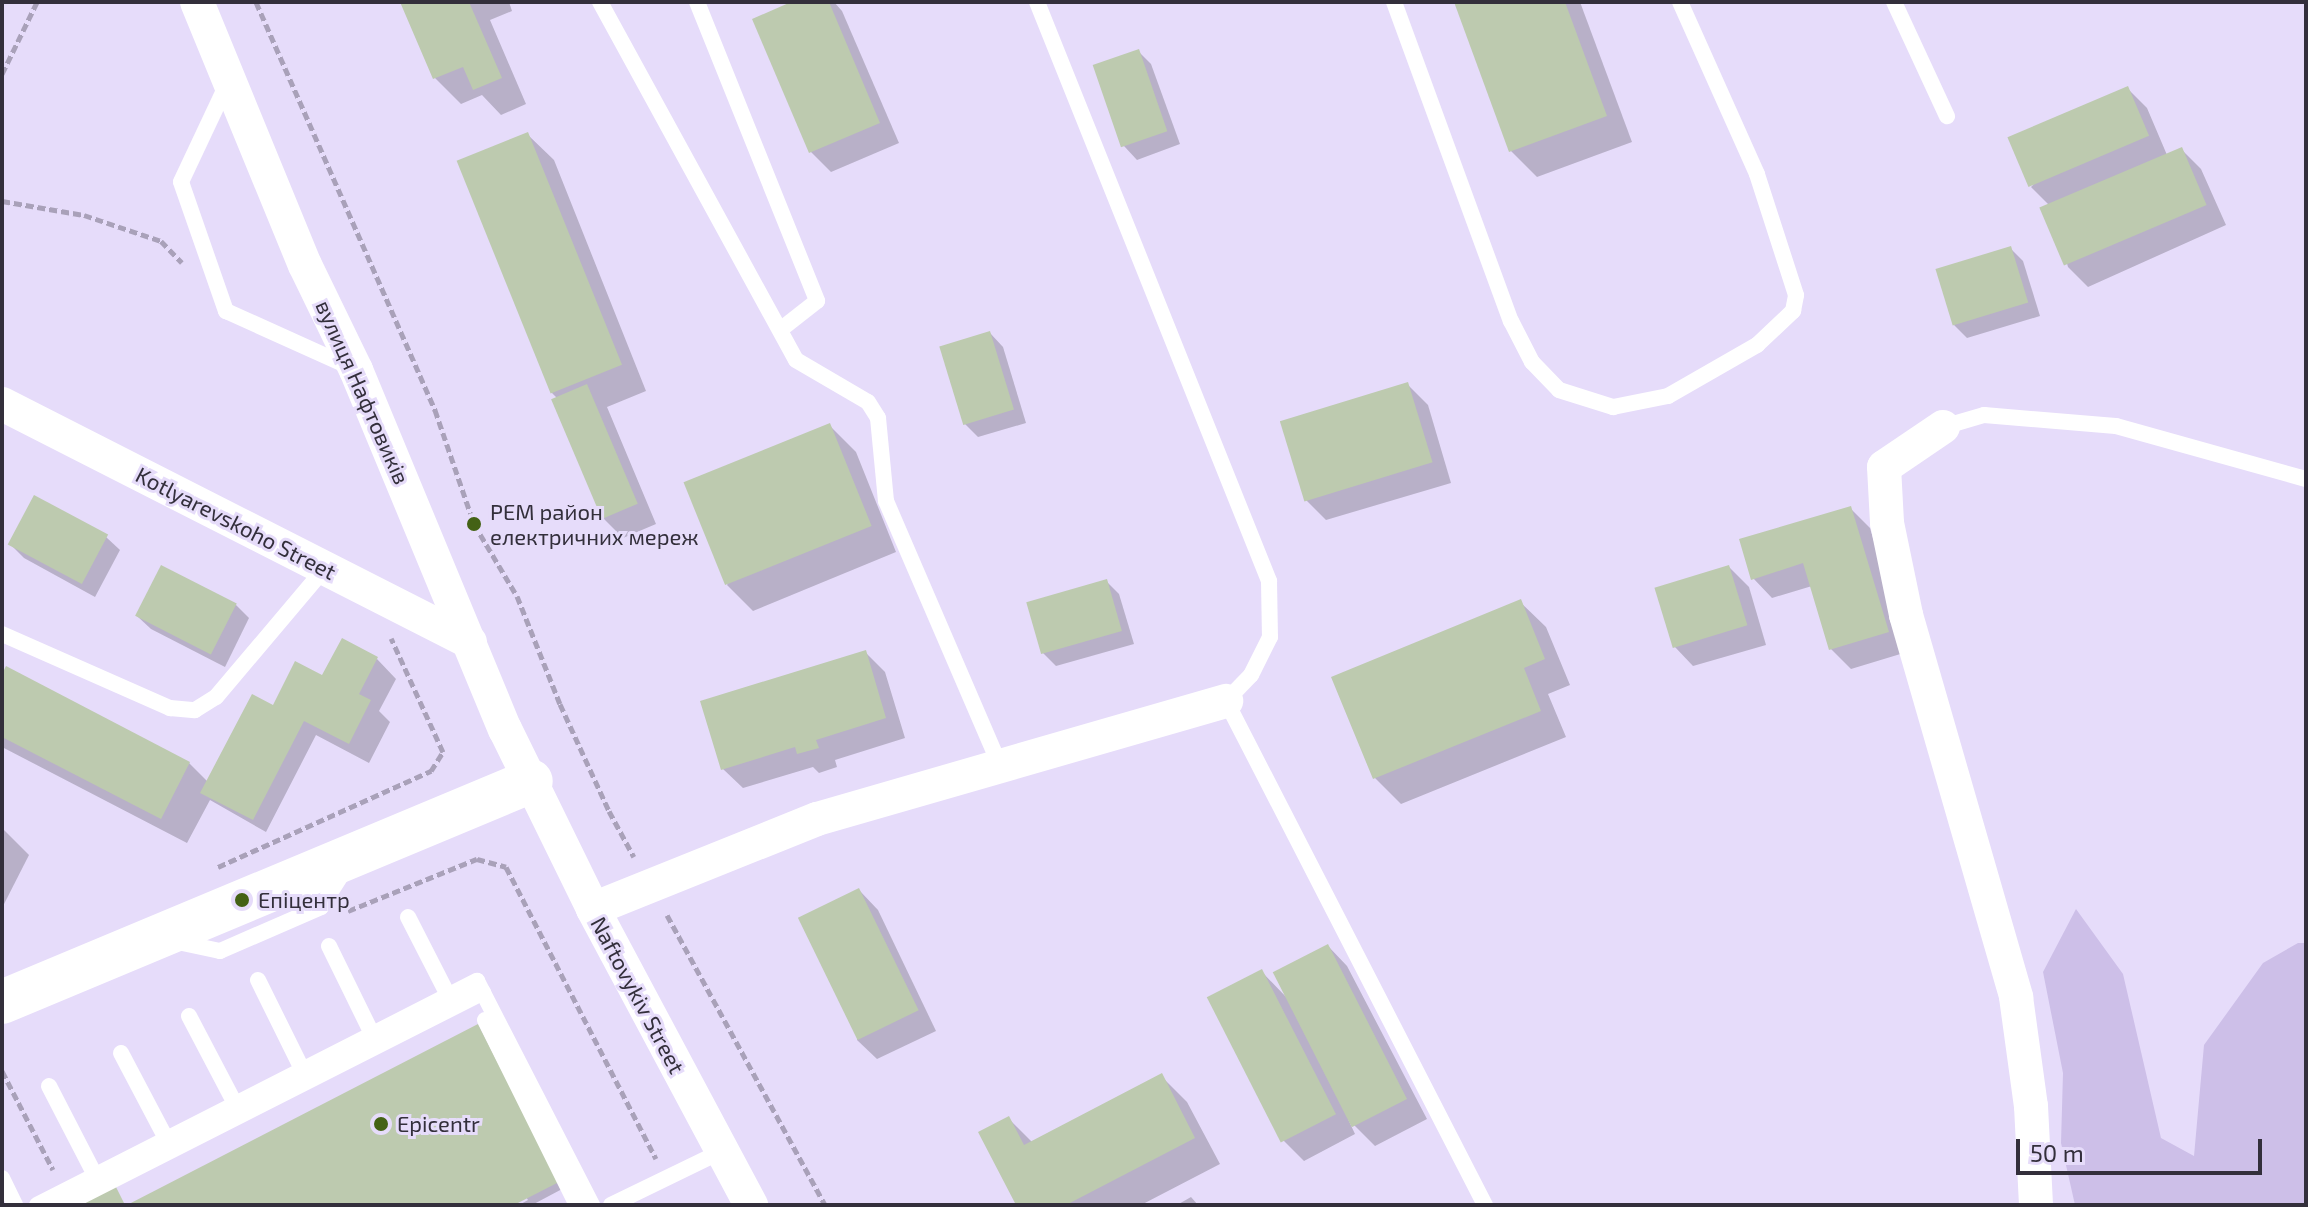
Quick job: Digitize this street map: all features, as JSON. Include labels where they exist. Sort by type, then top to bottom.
[{"type":"main road","points":[[2,1002],[531,781]]},
{"type":"street","name":"вулиця Нафтовиків","points":[[197,2],[305,265],[356,370],[531,781]]},
{"type":"street","name":"Kotlyarevskoho Street","points":[[2,404],[470,642]]},
{"type":"street","points":[[1943,427],[1884,467],[1887,523],[1906,615],[2016,997],[2031,1106],[2036,1205]]},
{"type":"street","points":[[593,909],[817,819],[1226,701]]},
{"type":"street","name":"Naftovykiv Street","points":[[531,781],[593,909],[751,1205]]},
{"type":"lane","points":[[600,2],[796,360],[868,402],[878,418],[886,501],[1000,766]]},
{"type":"lane","points":[[697,2],[817,301],[780,330]]},
{"type":"lane","points":[[1037,2],[1269,581],[1270,637],[1251,675],[1226,701],[1485,1205]]},
{"type":"lane","points":[[1394,2],[1511,321],[1532,362],[1559,390],[1613,407],[1668,396],[1757,345],[1793,311],[1796,295],[1757,174],[1680,2]]},
{"type":"lane","points":[[1894,2],[1947,116]]},
{"type":"lane","points":[[229,80],[181,182],[226,311],[356,370]]},
{"type":"lane","points":[[1943,427],[1984,415],[2116,426],[2306,479]]},
{"type":"lane","points":[[2,634],[170,708],[195,710],[216,697],[325,568]]},
{"type":"lane","points":[[408,917],[451,1001]]},
{"type":"lane","points":[[329,946],[375,1040]]},
{"type":"lane","points":[[258,980],[305,1075]]},
{"type":"lane","points":[[37,1205],[64,1198],[238,1110],[451,1001],[477,981],[478,994],[577,1205]]},
{"type":"lane","points":[[478,994],[592,1205]]},
{"type":"lane","points":[[189,1016],[238,1110]]},
{"type":"lane","points":[[121,1053],[169,1144]]},
{"type":"lane","points":[[49,1086],[98,1181]]},
{"type":"lane","points":[[611,1205],[720,1152]]},
{"type":"lane","points":[[2,1178],[15,1205]]},
{"type":"path","points":[[2,74],[37,2]]},
{"type":"path","points":[[256,2],[435,410],[474,524],[517,596],[609,811],[825,1205]]},
{"type":"path","points":[[2,201],[84,215],[161,241],[183,264]]},
{"type":"path","points":[[216,868],[431,771],[443,752]]},
{"type":"path","points":[[343,913],[477,859],[506,867],[665,1177]]},
{"type":"path","points":[[2,1071],[64,1198]]},
{"type":"shaded area","points":[[2076,909],[2123,974],[2161,1138],[2194,1156],[2204,1045],[2263,963],[2298,943],[2306,943],[2306,1205],[2075,1205],[2061,1143],[2063,1073],[2043,972]]},
{"type":"building","points":[[400,2],[469,2],[502,78],[473,90],[463,67],[433,79]]},
{"type":"building","points":[[791,2],[829,2],[880,123],[809,153],[752,19]]},
{"type":"building","points":[[1454,2],[1565,2],[1607,116],[1509,152]]},
{"type":"building","points":[[1139,49],[1167,131],[1121,147],[1093,65]]},
{"type":"building","points":[[2128,86],[2149,136],[2029,187],[2007,137]]},
{"type":"building","points":[[528,132],[622,365],[551,394],[457,161]]},
{"type":"building","points":[[2182,147],[2207,205],[2064,266],[2039,208]]},
{"type":"building","points":[[2011,246],[2028,302],[1953,326],[1935,269]]},
{"type":"building","points":[[990,331],[1014,409],[963,425],[939,346]]},
{"type":"building","points":[[1408,382],[1433,462],[1304,502],[1280,421]]},
{"type":"building","points":[[587,384],[638,504],[602,519],[551,399]]},
{"type":"building","points":[[830,423],[872,526],[725,585],[684,482]]},
{"type":"building","points":[[34,495],[108,534],[82,584],[8,544]]},
{"type":"building","points":[[1851,506],[1889,632],[1829,650],[1803,563],[1751,580],[1739,539]]},
{"type":"building","points":[[161,565],[237,604],[211,654],[135,616]]},
{"type":"building","points":[[1729,565],[1747,625],[1673,648],[1654,588]]},
{"type":"building","points":[[1107,579],[1122,631],[1041,654],[1026,602]]},
{"type":"building","points":[[1521,599],[1545,659],[1524,668],[1541,711],[1373,779],[1331,677]]},
{"type":"building","points":[[342,638],[378,657],[359,694],[371,700],[349,744],[304,721],[253,820],[200,793],[252,694],[273,705],[295,661],[322,675]]},
{"type":"building","points":[[866,650],[886,718],[816,740],[819,748],[797,754],[795,747],[721,770],[700,701]]},
{"type":"building","points":[[6,666],[190,762],[161,819],[2,737],[2,674]]},
{"type":"building","points":[[859,888],[919,1010],[858,1040],[798,918]]},
{"type":"building","points":[[1328,944],[1407,1099],[1352,1127],[1273,972]]},
{"type":"building","points":[[1262,969],[1336,1114],[1281,1142],[1207,997]]},
{"type":"building","name":"Epicentr","points":[[478,1024],[559,1182],[514,1205],[127,1205]]},
{"type":"building","points":[[1162,1073],[1195,1138],[1066,1205],[1016,1205],[978,1132],[1009,1116],[1024,1145]]},
{"type":"building","points":[[114,1183],[125,1205],[72,1205]]},
{"type":"place","name":"РЕМ район електричних мереж","points":[[474,524]]},
{"type":"place","name":"Епіцентр","points":[[242,900]]},
{"type":"place","name":"Epicentr","points":[[381,1124]]}]
